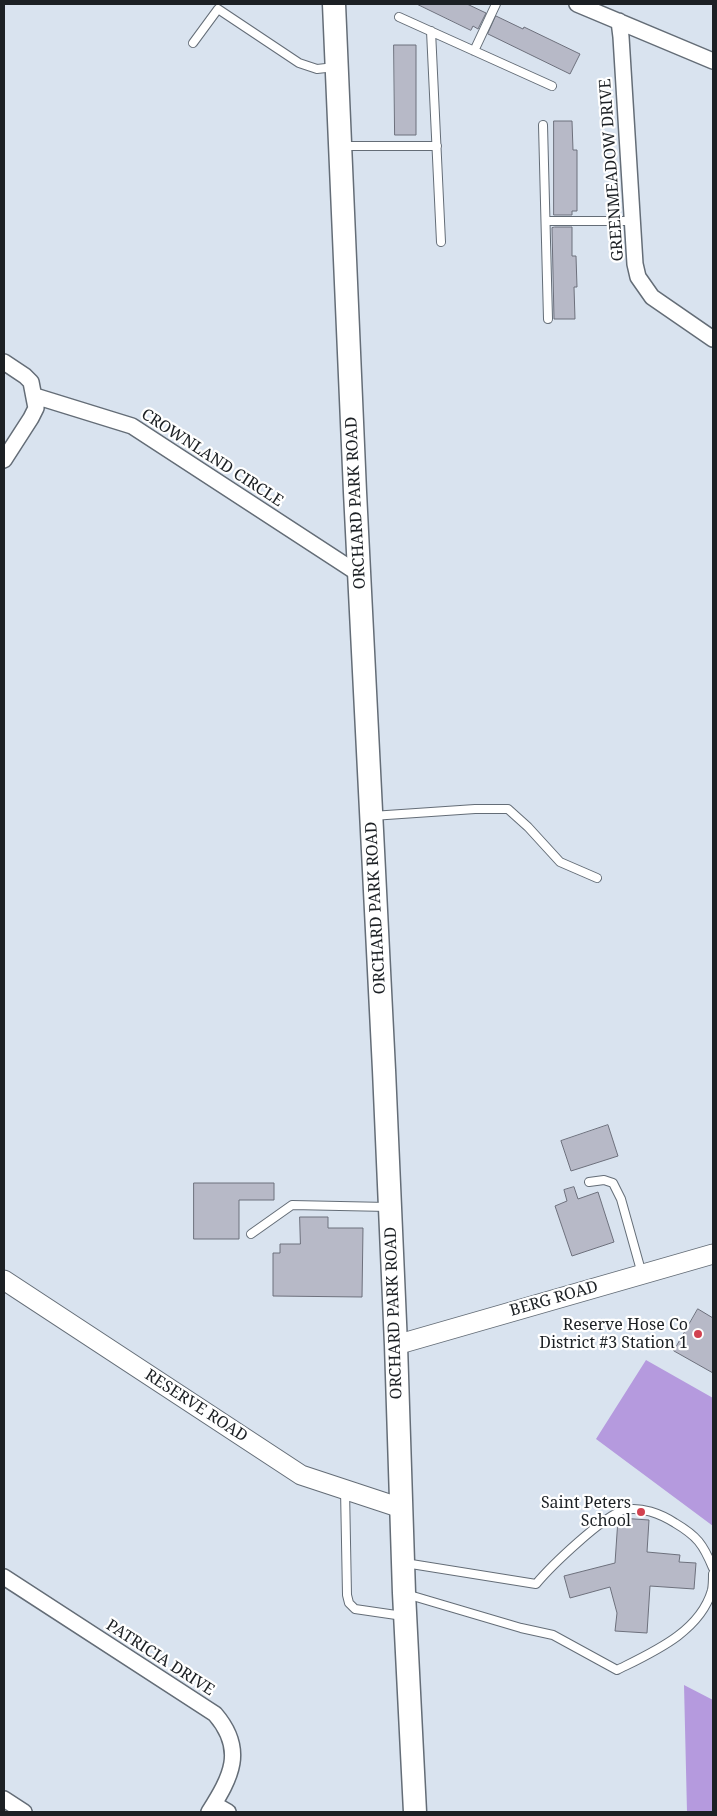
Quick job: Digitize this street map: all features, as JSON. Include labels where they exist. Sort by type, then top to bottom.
[{"type":"main road","name":"ORCHARD PARK ROAD","points":[[334,4],[359,574],[390,1207],[404,1593],[415,1812]]},
{"type":"street","points":[[577,4],[713,61]]},
{"type":"street","name":"GREENMEADOW DRIVE","points":[[619,21],[634,264],[638,277],[652,297],[713,339]]},
{"type":"street","points":[[4,362],[31,382],[36,408],[4,460]]},
{"type":"street","name":"CROWNLAND CIRCLE","points":[[34,396],[132,426],[359,574]]},
{"type":"street","name":"BERG ROAD","points":[[396,1345],[713,1254]]},
{"type":"street","name":"RESERVE ROAD","points":[[4,1280],[301,1475],[401,1508]]},
{"type":"street","name":"PATRICIA DRIVE","points":[[4,1577],[215,1714],[224,1724],[230,1736],[233,1764],[228,1778],[212,1808]]},
{"type":"street","points":[[4,1799],[24,1812]]},
{"type":"street","points":[[212,1808],[228,1812]]},
{"type":"lane","points":[[474,51],[496,4]]},
{"type":"lane","points":[[193,43],[218,9],[299,63],[317,69],[337,66]]},
{"type":"lane","points":[[399,17],[552,86]]},
{"type":"lane","points":[[431,31],[441,242]]},
{"type":"lane","points":[[543,125],[548,319]]},
{"type":"lane","points":[[340,146],[437,146]]},
{"type":"lane","points":[[546,220],[631,221]]},
{"type":"lane","points":[[371,816],[474,809],[508,809],[560,862],[597,878]]},
{"type":"lane","points":[[589,1182],[604,1180],[613,1184],[621,1199],[642,1274]]},
{"type":"lane","points":[[252,1234],[292,1205],[390,1207]]},
{"type":"lane","points":[[345,1489],[347,1595],[349,1603],[355,1609],[405,1616]]},
{"type":"lane","points":[[403,1563],[536,1584],[600,1523],[624,1510],[641,1510],[662,1515],[693,1534],[706,1550],[713,1568]]},
{"type":"lane","points":[[404,1593],[521,1628],[552,1635],[617,1670],[660,1649],[687,1628],[702,1611],[712,1590],[713,1574]]},
{"type":"shaded area","points":[[646,1360],[713,1398],[713,1526],[596,1439]]},
{"type":"shaded area","points":[[684,1685],[713,1700],[713,1812],[687,1812]]},
{"type":"building","points":[[417,4],[467,4],[486,13],[478,29],[473,26],[471,30]]},
{"type":"building","points":[[496,16],[523,29],[524,27],[580,54],[570,74],[488,34]]},
{"type":"building","points":[[394,45],[416,45],[416,135],[395,135]]},
{"type":"building","points":[[554,121],[572,121],[573,150],[577,150],[577,211],[572,211],[572,215],[554,215]]},
{"type":"building","points":[[572,227],[572,256],[576,256],[577,287],[574,287],[575,319],[554,319],[552,228]]},
{"type":"building","points":[[608,1125],[618,1156],[571,1171],[561,1141]]},
{"type":"building","points":[[194,1183],[274,1183],[274,1200],[239,1200],[239,1239],[194,1239]]},
{"type":"building","points":[[574,1187],[578,1199],[598,1192],[614,1242],[572,1256],[555,1206],[567,1201],[564,1190]]},
{"type":"building","points":[[300,1217],[328,1217],[328,1228],[363,1228],[362,1297],[273,1296],[273,1253],[280,1253],[280,1244],[300,1244]]},
{"type":"building","name":"Reserve Hose Co District #3 Station 1","points":[[698,1309],[713,1318],[713,1373],[674,1351]]},
{"type":"building","points":[[618,1519],[649,1520],[647,1552],[680,1555],[679,1562],[696,1563],[694,1589],[650,1586],[647,1633],[615,1631],[617,1613],[610,1587],[570,1598],[564,1576],[615,1563]]},
{"type":"place","name":"Reserve Hose Co District #3 Station 1","points":[[698,1334]]},
{"type":"place","name":"Saint Peters School","points":[[641,1512]]}]
